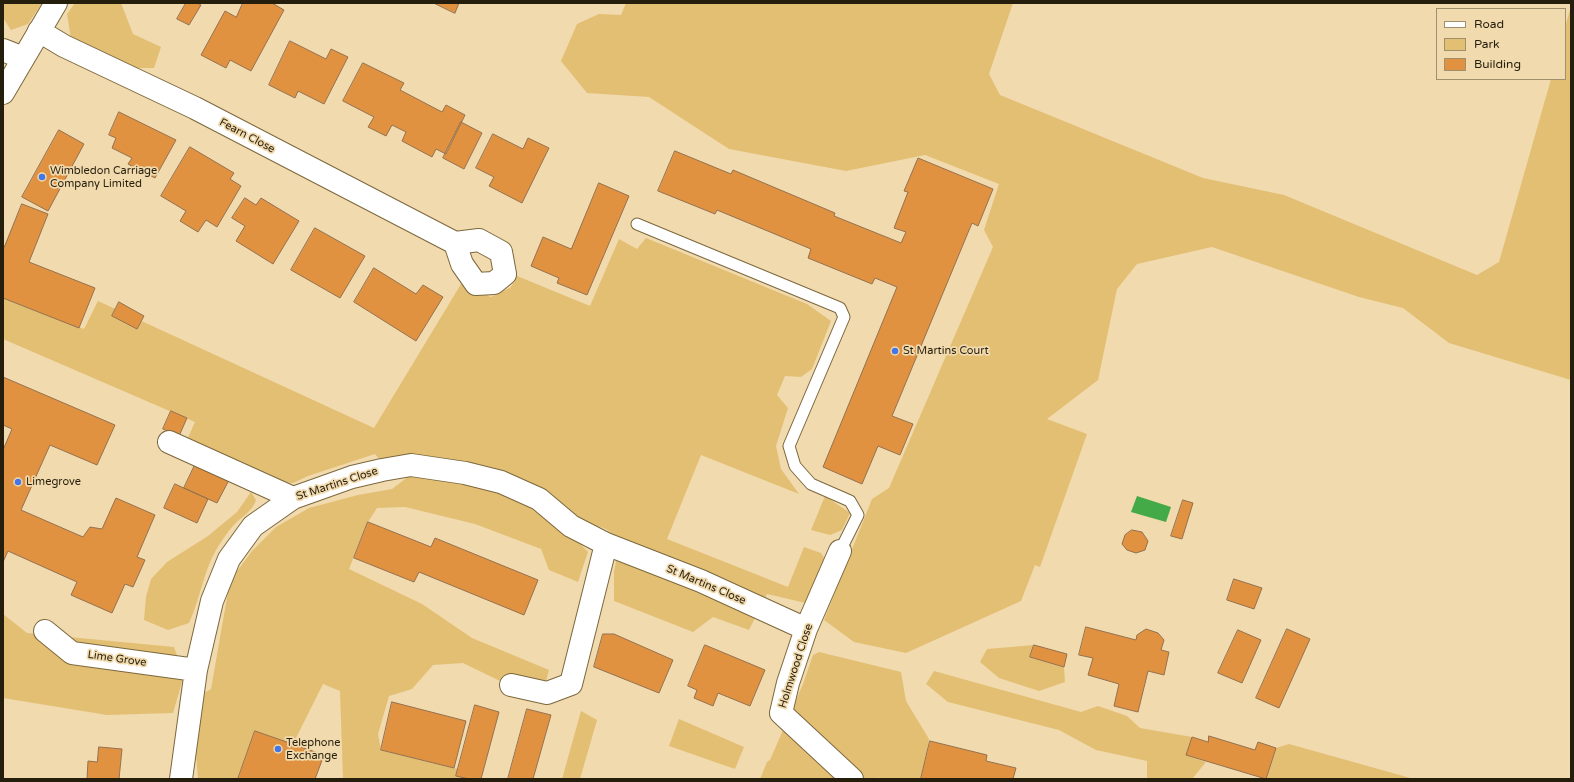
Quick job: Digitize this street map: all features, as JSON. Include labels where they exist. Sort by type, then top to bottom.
[{"type":"street","points":[[3,93],[13,54],[38,31],[56,3]]},
{"type":"street","name":"Fearn Close","points":[[38,31],[99,63],[195,108],[455,243]]},
{"type":"street","points":[[169,442],[293,498]]},
{"type":"street","name":"St Martins Close","points":[[181,779],[196,670],[212,601],[229,559],[253,526],[293,498],[352,477],[411,465],[466,474],[501,482],[539,499],[571,526],[606,544],[701,581],[806,629]]},
{"type":"street","points":[[511,685],[547,693],[572,684],[606,544]]},
{"type":"street","name":"Holmwood Close","points":[[840,551],[806,629],[788,683],[781,713],[852,779]]},
{"type":"street","name":"Lime Grove","points":[[46,631],[72,653],[196,670]]},
{"type":"lane","points":[[637,224],[840,308],[844,317],[789,446],[795,466],[811,484],[850,501],[858,515],[840,551]]},
{"type":"green space","points":[[3,3],[42,3],[28,24],[11,30],[3,18]]},
{"type":"green space","points":[[75,3],[121,3],[133,34],[161,47],[154,68],[128,68],[71,39],[67,14]]},
{"type":"green space","points":[[626,3],[1013,3],[989,74],[1000,95],[1203,178],[1284,195],[1477,275],[1499,262],[1551,80],[1566,80],[1566,24],[1571,6],[1571,380],[1449,343],[1403,308],[1359,297],[1212,247],[1137,264],[1117,289],[1098,380],[1047,419],[1087,434],[1040,567],[1035,565],[1021,601],[906,653],[854,642],[824,620],[872,499],[889,488],[993,247],[984,230],[999,184],[925,155],[846,171],[729,149],[649,97],[587,93],[561,61],[577,24],[599,14],[621,15]]},
{"type":"green space","points":[[646,238],[807,304],[831,321],[812,369],[801,377],[785,376],[777,395],[788,408],[776,446],[781,469],[799,494],[701,455],[667,539],[788,587],[804,547],[821,553],[827,563],[810,604],[767,594],[749,630],[713,617],[693,632],[614,601],[614,572],[620,540],[606,529],[577,519],[547,492],[518,477],[487,466],[430,456],[379,459],[375,454],[308,476],[293,483],[273,482],[186,442],[195,422],[3,339],[3,298],[84,329],[98,301],[374,428],[461,284],[491,297],[511,287],[517,276],[590,306],[619,239],[637,249]]},
{"type":"green space","points":[[409,476],[468,483],[523,502],[563,526],[588,552],[578,582],[549,570],[541,549],[475,524],[405,507],[377,508],[368,522],[349,569],[422,604],[472,638],[549,670],[545,685],[500,681],[463,663],[433,665],[412,689],[389,696],[378,734],[381,750],[458,769],[469,779],[343,779],[340,691],[323,684],[293,744],[255,731],[238,779],[198,779],[196,754],[204,693],[211,689],[228,592],[235,574],[252,551],[276,527],[309,508],[358,495],[392,489]]},
{"type":"green space","points":[[251,492],[256,500],[249,511],[224,537],[216,550],[208,568],[189,623],[168,630],[144,620],[146,597],[151,579],[167,562],[208,536],[237,512]]},
{"type":"green space","points":[[825,496],[850,513],[842,530],[830,535],[811,530]]},
{"type":"green space","points":[[3,614],[27,633],[174,647],[184,675],[173,713],[107,715],[3,698]]},
{"type":"green space","points":[[1034,645],[1030,657],[1064,667],[1065,682],[1039,691],[999,678],[980,662],[987,649]]},
{"type":"green space","points":[[819,652],[901,672],[906,701],[929,739],[923,779],[880,779],[878,777],[876,779],[760,779],[767,762],[770,760],[803,684],[813,655]]},
{"type":"green space","points":[[934,671],[1081,712],[1098,706],[1127,716],[1140,728],[1192,737],[1186,755],[1206,762],[1192,779],[1147,779],[1147,761],[1096,750],[1059,730],[948,702],[926,684]]},
{"type":"green space","points":[[581,711],[597,720],[580,779],[562,779]]},
{"type":"green space","points":[[679,719],[744,747],[735,769],[669,746]]},
{"type":"green space","points":[[1289,744],[1414,779],[1266,779],[1276,748]]},
{"type":"shaded area","points":[[1137,496],[1171,507],[1166,522],[1131,512]]},
{"type":"building","points":[[186,3],[197,3],[201,5],[189,25],[177,19]]},
{"type":"building","points":[[243,3],[272,3],[284,10],[251,71],[230,60],[226,68],[201,55],[225,11],[236,17]]},
{"type":"building","points":[[434,3],[459,3],[455,13]]},
{"type":"building","points":[[290,41],[326,59],[331,49],[348,57],[324,104],[298,91],[295,98],[269,85]]},
{"type":"building","points":[[363,63],[404,83],[400,90],[442,112],[446,105],[465,115],[446,154],[436,149],[432,157],[402,141],[406,132],[392,125],[386,136],[368,127],[374,117],[343,101]]},
{"type":"building","points":[[119,112],[176,140],[155,178],[128,164],[132,158],[112,148],[116,138],[109,135]]},
{"type":"building","points":[[461,122],[482,133],[464,169],[443,158]]},
{"type":"building","points":[[59,130],[84,144],[48,211],[22,197]]},
{"type":"building","points":[[493,134],[523,149],[528,138],[549,148],[522,203],[489,186],[494,177],[476,168]]},
{"type":"building","points":[[190,147],[234,173],[230,179],[241,186],[217,227],[206,220],[198,232],[180,221],[186,211],[161,196]]},
{"type":"building","name":"St Martins Court","points":[[675,151],[731,174],[733,170],[835,213],[834,216],[901,243],[906,232],[894,228],[908,192],[904,191],[918,158],[993,189],[978,226],[972,223],[892,416],[913,424],[900,455],[878,446],[862,484],[823,467],[897,287],[875,278],[872,284],[808,258],[811,249],[717,210],[715,214],[658,191]]},
{"type":"building","points":[[599,183],[629,196],[587,295],[557,283],[559,278],[531,266],[543,237],[571,249]]},
{"type":"building","points":[[245,198],[256,205],[261,198],[299,221],[273,264],[236,241],[245,226],[232,218]]},
{"type":"building","points":[[22,204],[48,214],[29,262],[95,288],[79,328],[3,298],[3,247]]},
{"type":"building","points":[[315,228],[365,256],[340,298],[291,270]]},
{"type":"building","points":[[374,268],[416,294],[423,285],[443,297],[416,341],[354,302]]},
{"type":"building","points":[[119,302],[144,316],[137,329],[112,316]]},
{"type":"building","name":"Limegrove","points":[[3,377],[115,425],[97,465],[50,445],[21,510],[83,537],[90,527],[102,529],[116,498],[155,515],[137,557],[145,560],[133,587],[125,584],[112,613],[71,595],[77,582],[8,551],[3,562],[3,450],[12,429],[3,425]]},
{"type":"building","points":[[171,411],[187,418],[179,436],[163,429]]},
{"type":"building","points":[[195,465],[229,480],[217,503],[184,488]]},
{"type":"building","points":[[175,484],[208,499],[197,523],[164,508]]},
{"type":"building","points":[[1183,500],[1193,503],[1182,539],[1171,536]]},
{"type":"building","points":[[368,522],[431,547],[435,538],[538,580],[524,615],[419,572],[414,582],[354,558]]},
{"type":"building","points":[[1132,530],[1142,532],[1148,541],[1145,550],[1136,553],[1127,550],[1122,544],[1125,535]]},
{"type":"building","points":[[1234,579],[1262,588],[1254,609],[1227,600]]},
{"type":"building","points":[[1086,627],[1136,640],[1137,635],[1146,629],[1158,633],[1164,640],[1161,650],[1169,652],[1164,675],[1148,671],[1138,712],[1114,706],[1119,684],[1088,675],[1093,658],[1079,655]]},
{"type":"building","points":[[1287,629],[1310,639],[1279,708],[1256,698]]},
{"type":"building","points":[[1238,630],[1261,640],[1242,683],[1218,673]]},
{"type":"building","points":[[603,634],[614,634],[673,660],[659,693],[594,667]]},
{"type":"building","points":[[705,645],[765,670],[750,706],[718,693],[713,706],[694,698],[697,690],[688,686]]},
{"type":"building","points":[[1034,645],[1067,654],[1064,667],[1030,657]]},
{"type":"building","points":[[392,702],[466,721],[454,768],[381,750]]},
{"type":"building","points":[[475,705],[499,712],[481,779],[469,779],[456,776]]},
{"type":"building","points":[[527,709],[551,715],[533,779],[508,779]]},
{"type":"building","name":"Telephone Exchange","points":[[255,731],[324,755],[315,779],[238,779]]},
{"type":"building","points":[[1209,736],[1255,750],[1258,742],[1276,748],[1266,779],[1186,755],[1192,737],[1208,742]]},
{"type":"building","points":[[930,741],[987,755],[986,761],[1016,768],[1013,779],[921,779]]},
{"type":"building","points":[[99,747],[122,749],[119,779],[87,779],[88,761],[97,762]]},
{"type":"place","name":"Wimbledon Carriage Company Limited","points":[[42,177]]},
{"type":"place","name":"St Martins Court","points":[[895,351]]},
{"type":"place","name":"Limegrove","points":[[18,482]]},
{"type":"place","name":"Telephone Exchange","points":[[278,749]]}]
